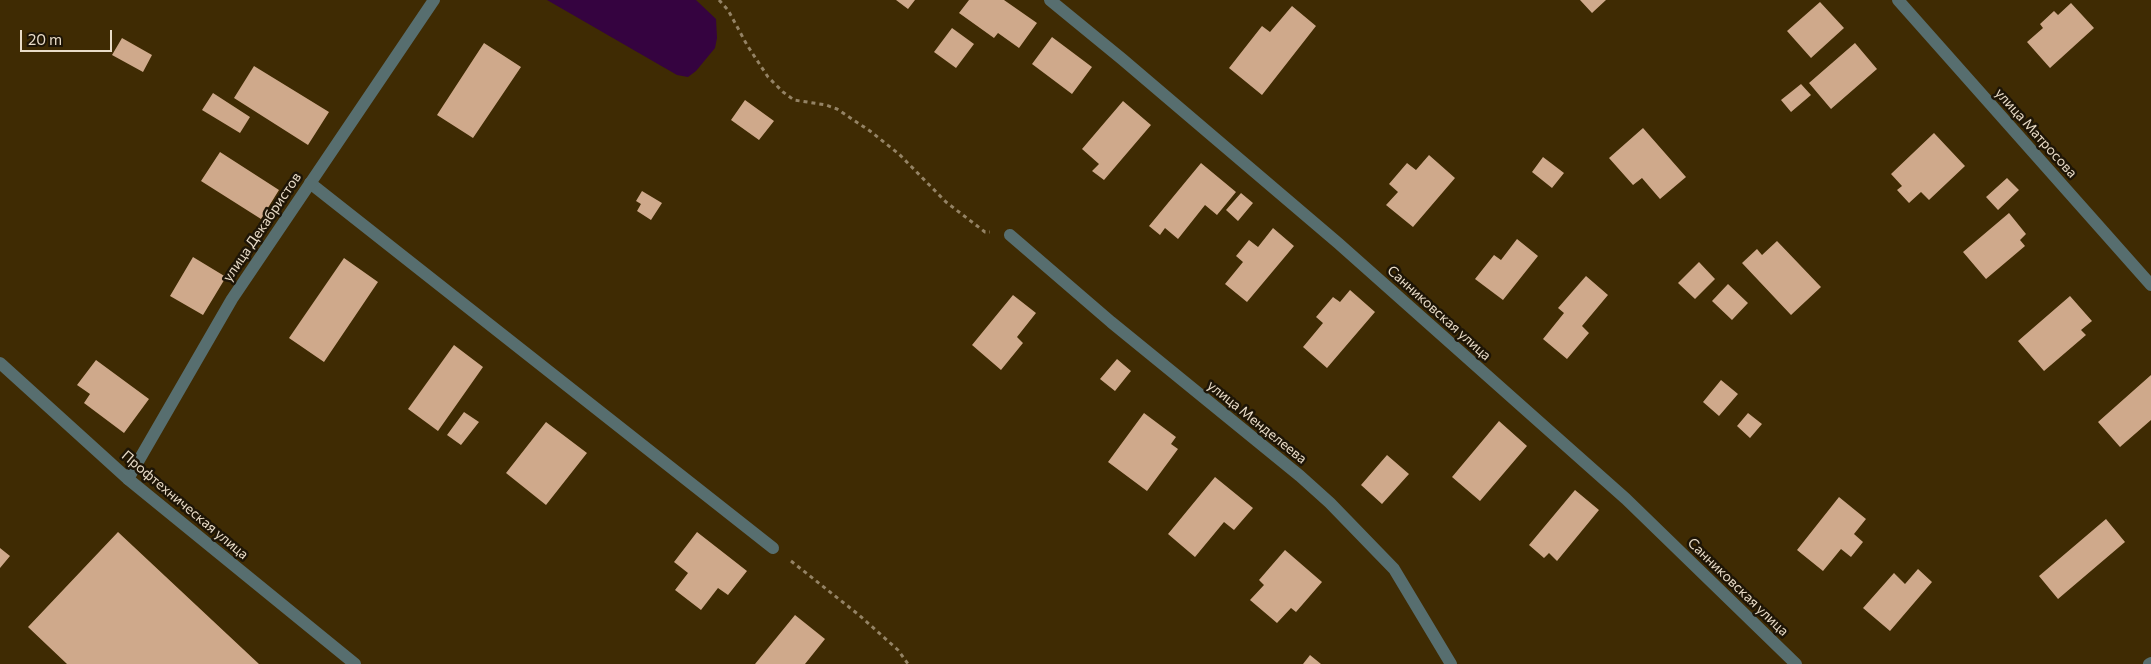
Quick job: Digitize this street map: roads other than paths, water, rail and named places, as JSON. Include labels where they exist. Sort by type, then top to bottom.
[{"type":"street","name":"улица Декабристов","points":[[128,479],[232,299],[434,0]]},
{"type":"street","name":"Санниковская улица","points":[[1050,0],[1122,59],[1338,244],[1619,492],[1796,664]]},
{"type":"street","name":"улица Матросова","points":[[1898,0],[2151,285]]},
{"type":"street","points":[[310,183],[774,548]]},
{"type":"street","name":"улица Менделеева","points":[[1010,235],[1111,322],[1300,476],[1330,503],[1394,569],[1450,664]]},
{"type":"street","name":"Профтехническая улица","points":[[0,363],[128,479],[355,664]]}]
